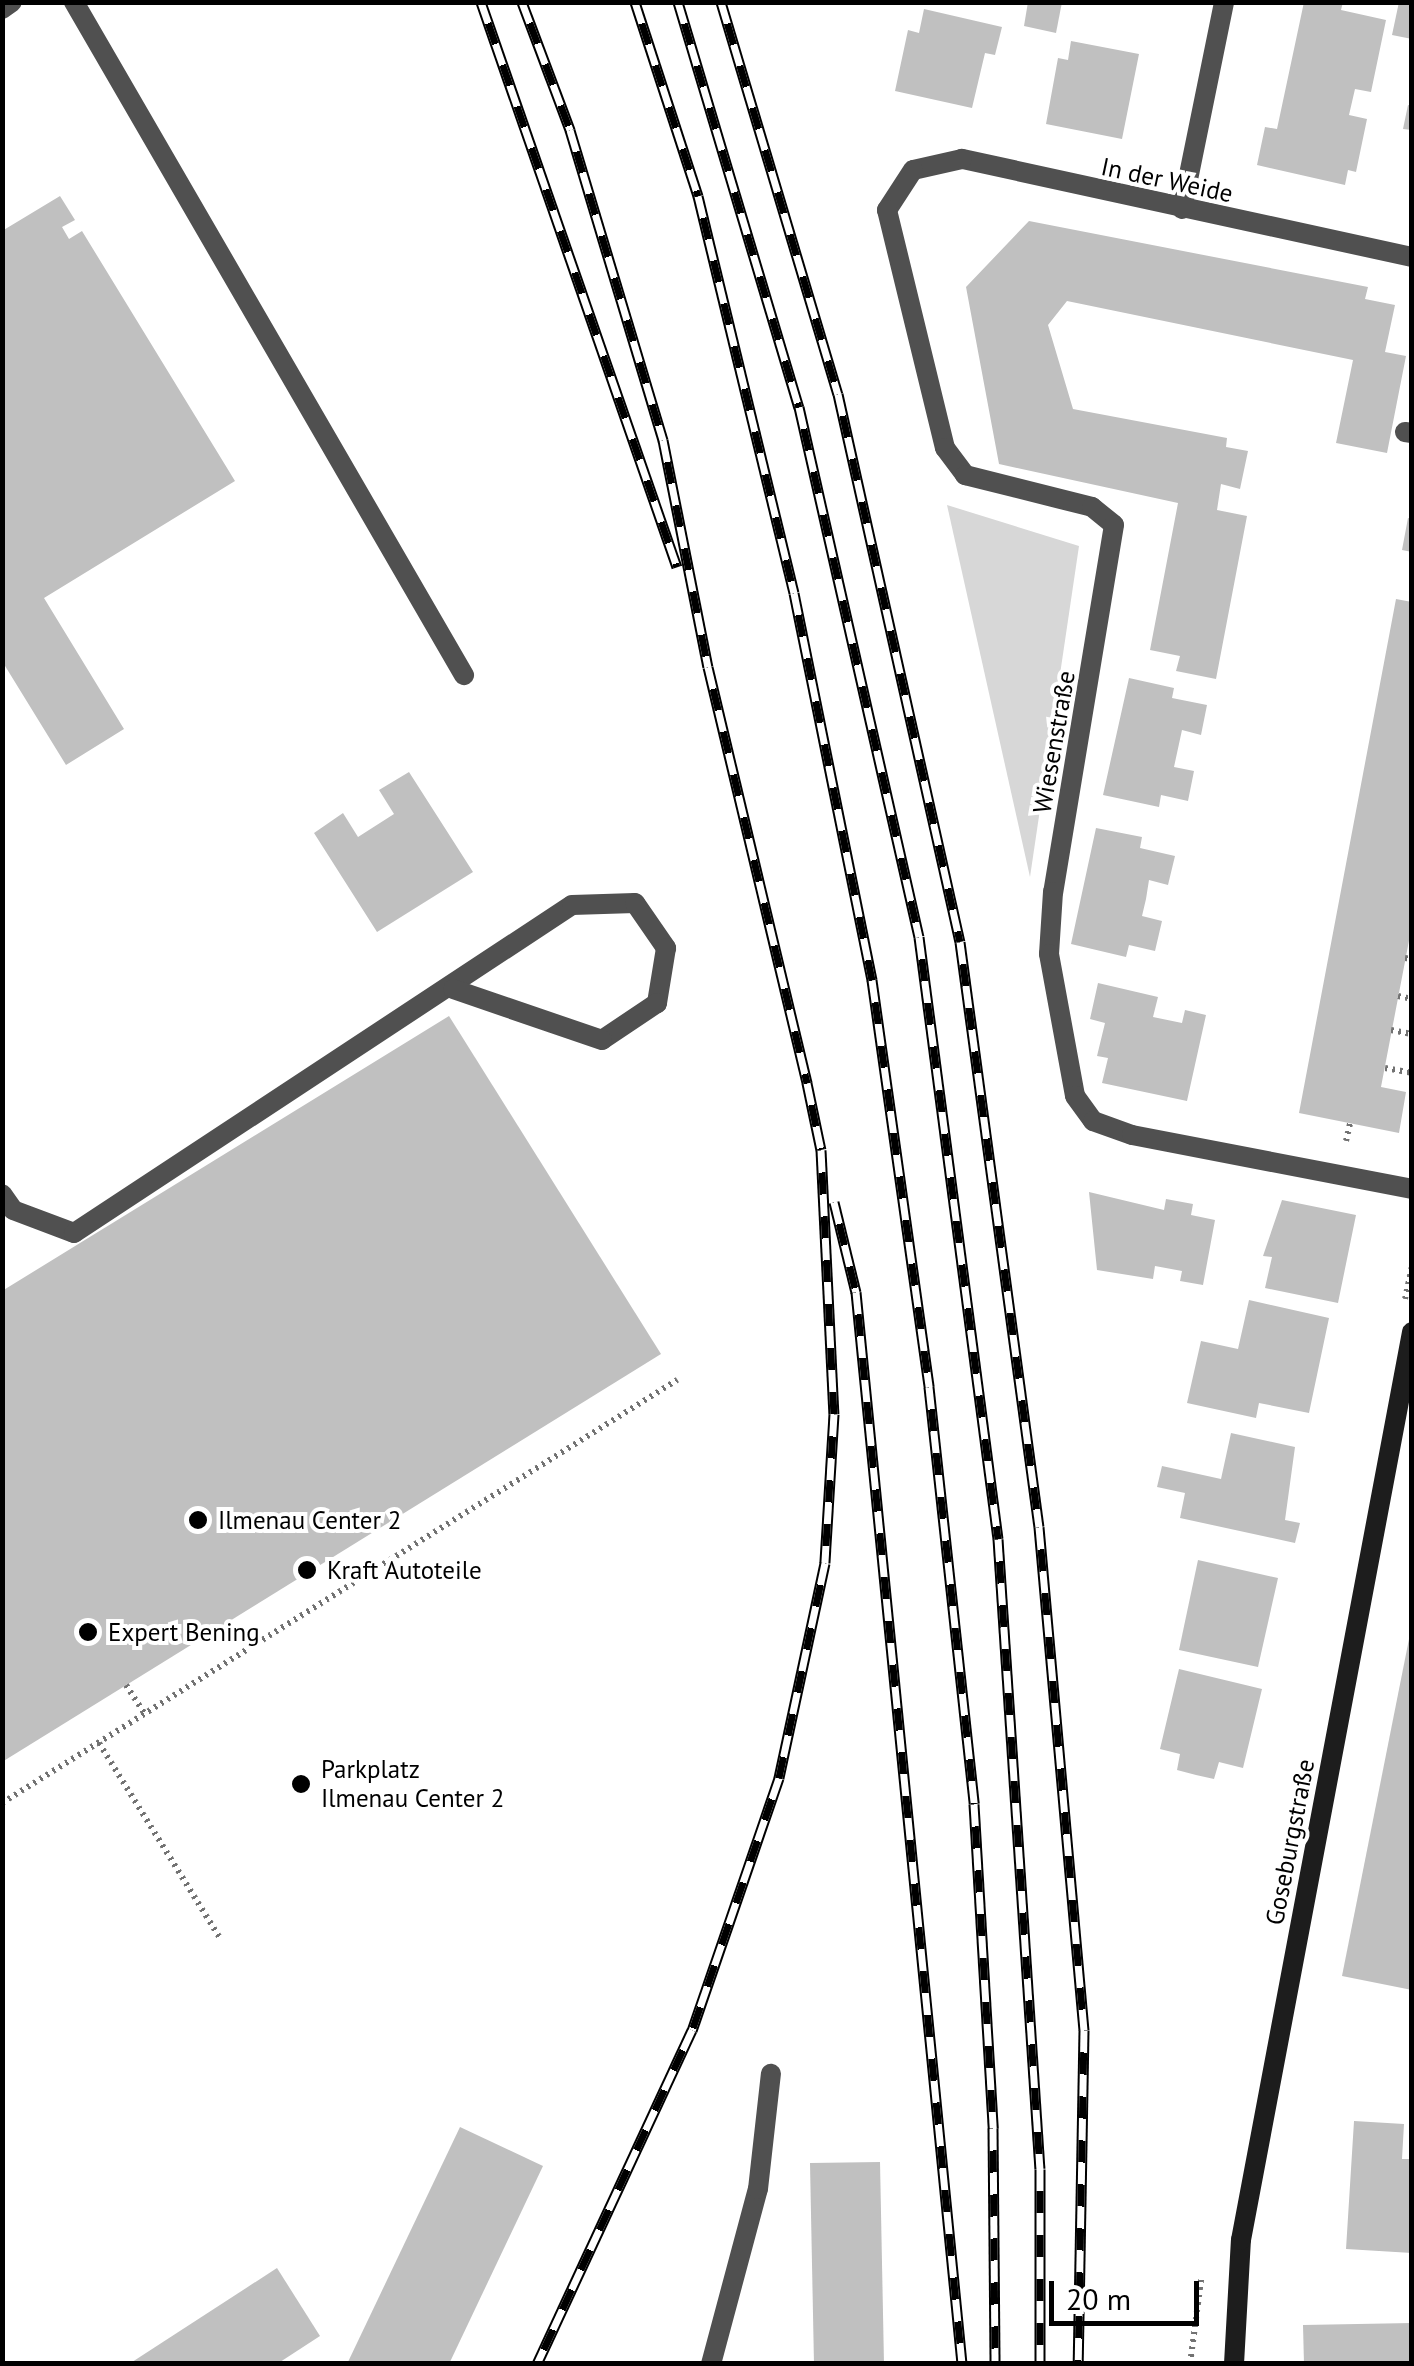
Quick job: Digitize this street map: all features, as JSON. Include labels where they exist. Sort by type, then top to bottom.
[{"type":"street","points":[[2,8],[12,2]]},
{"type":"street","points":[[74,2],[464,675]]},
{"type":"street","points":[[1182,209],[1224,2]]},
{"type":"street","name":"In der Weide","points":[[913,170],[962,159],[1412,257]]},
{"type":"street","name":"Wiesenstraße","points":[[913,170],[887,210],[945,448],[965,475],[1092,507],[1114,525],[1053,892],[1049,954],[1076,1096],[1093,1122],[1132,1135],[1412,1189]]},
{"type":"street","points":[[2,1194],[13,1210],[74,1233],[453,989],[572,905],[635,903],[666,948],[657,1003],[602,1040],[453,989]]},
{"type":"street","name":"Goseburgstraße","points":[[1234,2364],[1241,2240],[1405,1403],[1412,1332]]},
{"type":"street","points":[[711,2364],[758,2189],[770,2074]]},
{"type":"path","points":[[1398,996],[1412,998]]},
{"type":"path","points":[[1392,1030],[1412,1034]]},
{"type":"path","points":[[1384,1068],[1412,1073]]},
{"type":"path","points":[[2,1803],[677,1380]]},
{"type":"path","points":[[126,1685],[145,1714]]},
{"type":"path","points":[[99,1743],[220,1938]]},
{"type":"shaded area","points":[[947,505],[1079,546],[1030,877]]},
{"type":"building","points":[[1028,2],[1062,2],[1056,33],[1024,26]]},
{"type":"building","points":[[1304,2],[1343,2],[1341,10],[1386,20],[1371,92],[1355,89],[1349,115],[1367,119],[1356,172],[1348,170],[1345,185],[1257,165],[1265,127],[1277,129]]},
{"type":"building","points":[[1399,2],[1412,2],[1412,39],[1392,35]]},
{"type":"building","points":[[924,9],[1002,27],[995,55],[985,53],[972,108],[895,91],[908,30],[919,33]]},
{"type":"building","points":[[1071,41],[1139,54],[1122,139],[1046,124],[1058,58],[1068,60]]},
{"type":"building","points":[[1408,105],[1412,106],[1412,130],[1403,129]]},
{"type":"building","points":[[60,196],[75,220],[62,227],[69,239],[82,231],[235,481],[44,598],[124,729],[66,765],[2,661],[2,231]]},
{"type":"building","points":[[1029,221],[1368,287],[1365,299],[1395,305],[1385,352],[1406,356],[1387,453],[1336,443],[1353,360],[1067,301],[1048,325],[1073,409],[1227,438],[1226,447],[1248,451],[1240,489],[1221,484],[1217,510],[1247,516],[1216,679],[1176,671],[1180,656],[1150,650],[1178,503],[999,464],[966,287]]},
{"type":"building","points":[[1408,518],[1412,519],[1412,552],[1402,550]]},
{"type":"building","points":[[1396,599],[1412,602],[1412,925],[1381,1087],[1406,1092],[1399,1133],[1299,1113]]},
{"type":"building","points":[[1129,678],[1174,688],[1172,698],[1207,705],[1201,735],[1182,730],[1174,767],[1194,771],[1188,801],[1161,795],[1159,807],[1103,795]]},
{"type":"building","points":[[409,772],[473,872],[377,932],[314,833],[343,813],[358,837],[394,814],[379,790]]},
{"type":"building","points":[[1096,828],[1142,837],[1140,848],[1175,856],[1168,885],[1149,880],[1142,916],[1162,921],[1155,951],[1129,945],[1126,957],[1071,944]]},
{"type":"building","points":[[1098,983],[1158,997],[1153,1017],[1182,1023],[1185,1010],[1206,1015],[1187,1101],[1102,1083],[1108,1058],[1097,1056],[1105,1023],[1090,1019]]},
{"type":"building","name":"Ilmenau Center 2","points":[[449,1016],[661,1354],[2,1762],[2,1291]]},
{"type":"building","points":[[1089,1192],[1164,1210],[1166,1199],[1193,1204],[1191,1215],[1215,1220],[1203,1285],[1180,1281],[1182,1271],[1155,1266],[1153,1279],[1097,1270]]},
{"type":"building","points":[[1282,1200],[1356,1215],[1338,1303],[1265,1288],[1272,1257],[1263,1256]]},
{"type":"building","points":[[1249,1300],[1329,1318],[1309,1413],[1259,1403],[1256,1418],[1187,1403],[1201,1341],[1238,1349]]},
{"type":"building","points":[[1231,1433],[1295,1447],[1285,1520],[1300,1523],[1295,1543],[1180,1518],[1185,1493],[1157,1487],[1162,1466],[1221,1479]]},
{"type":"building","points":[[1198,1560],[1278,1578],[1258,1667],[1179,1650]]},
{"type":"building","points":[[1412,1635],[1412,1990],[1342,1976]]},
{"type":"building","points":[[1179,1669],[1262,1689],[1243,1768],[1219,1762],[1214,1779],[1196,1775],[1177,1770],[1180,1754],[1160,1749]]},
{"type":"building","points":[[1354,2121],[1404,2124],[1402,2159],[1412,2159],[1412,2253],[1346,2249]]},
{"type":"building","points":[[460,2127],[543,2166],[449,2364],[347,2364]]},
{"type":"building","points":[[880,2162],[884,2364],[814,2364],[810,2163]]},
{"type":"building","points":[[277,2268],[320,2336],[277,2364],[129,2364]]},
{"type":"building","points":[[1412,2323],[1412,2364],[1304,2364],[1303,2325]]},
{"type":"railway","points":[[481,2],[677,567]]},
{"type":"railway","points":[[522,2],[570,130],[663,440],[708,667],[807,1083],[821,1150],[834,1414],[825,1563],[779,1778],[692,2030],[537,2364]]},
{"type":"railway","points":[[635,2],[698,196],[794,593],[872,980],[929,1387],[974,1804],[993,2128],[995,2364]]},
{"type":"railway","points":[[678,2],[799,407],[919,937],[998,1539],[1040,2169],[1040,2364]]},
{"type":"railway","points":[[721,2],[838,394],[960,942],[1039,1527],[1084,2030],[1078,2364]]},
{"type":"railway","points":[[834,1202],[856,1292],[962,2364]]},
{"type":"place","name":"Ilmenau Center 2","points":[[198,1520]]},
{"type":"place","name":"Kraft Autoteile","points":[[307,1570]]},
{"type":"place","name":"Expert Bening","points":[[88,1632]]},
{"type":"place","name":"Parkplatz Ilmenau Center 2","points":[[301,1784]]}]
